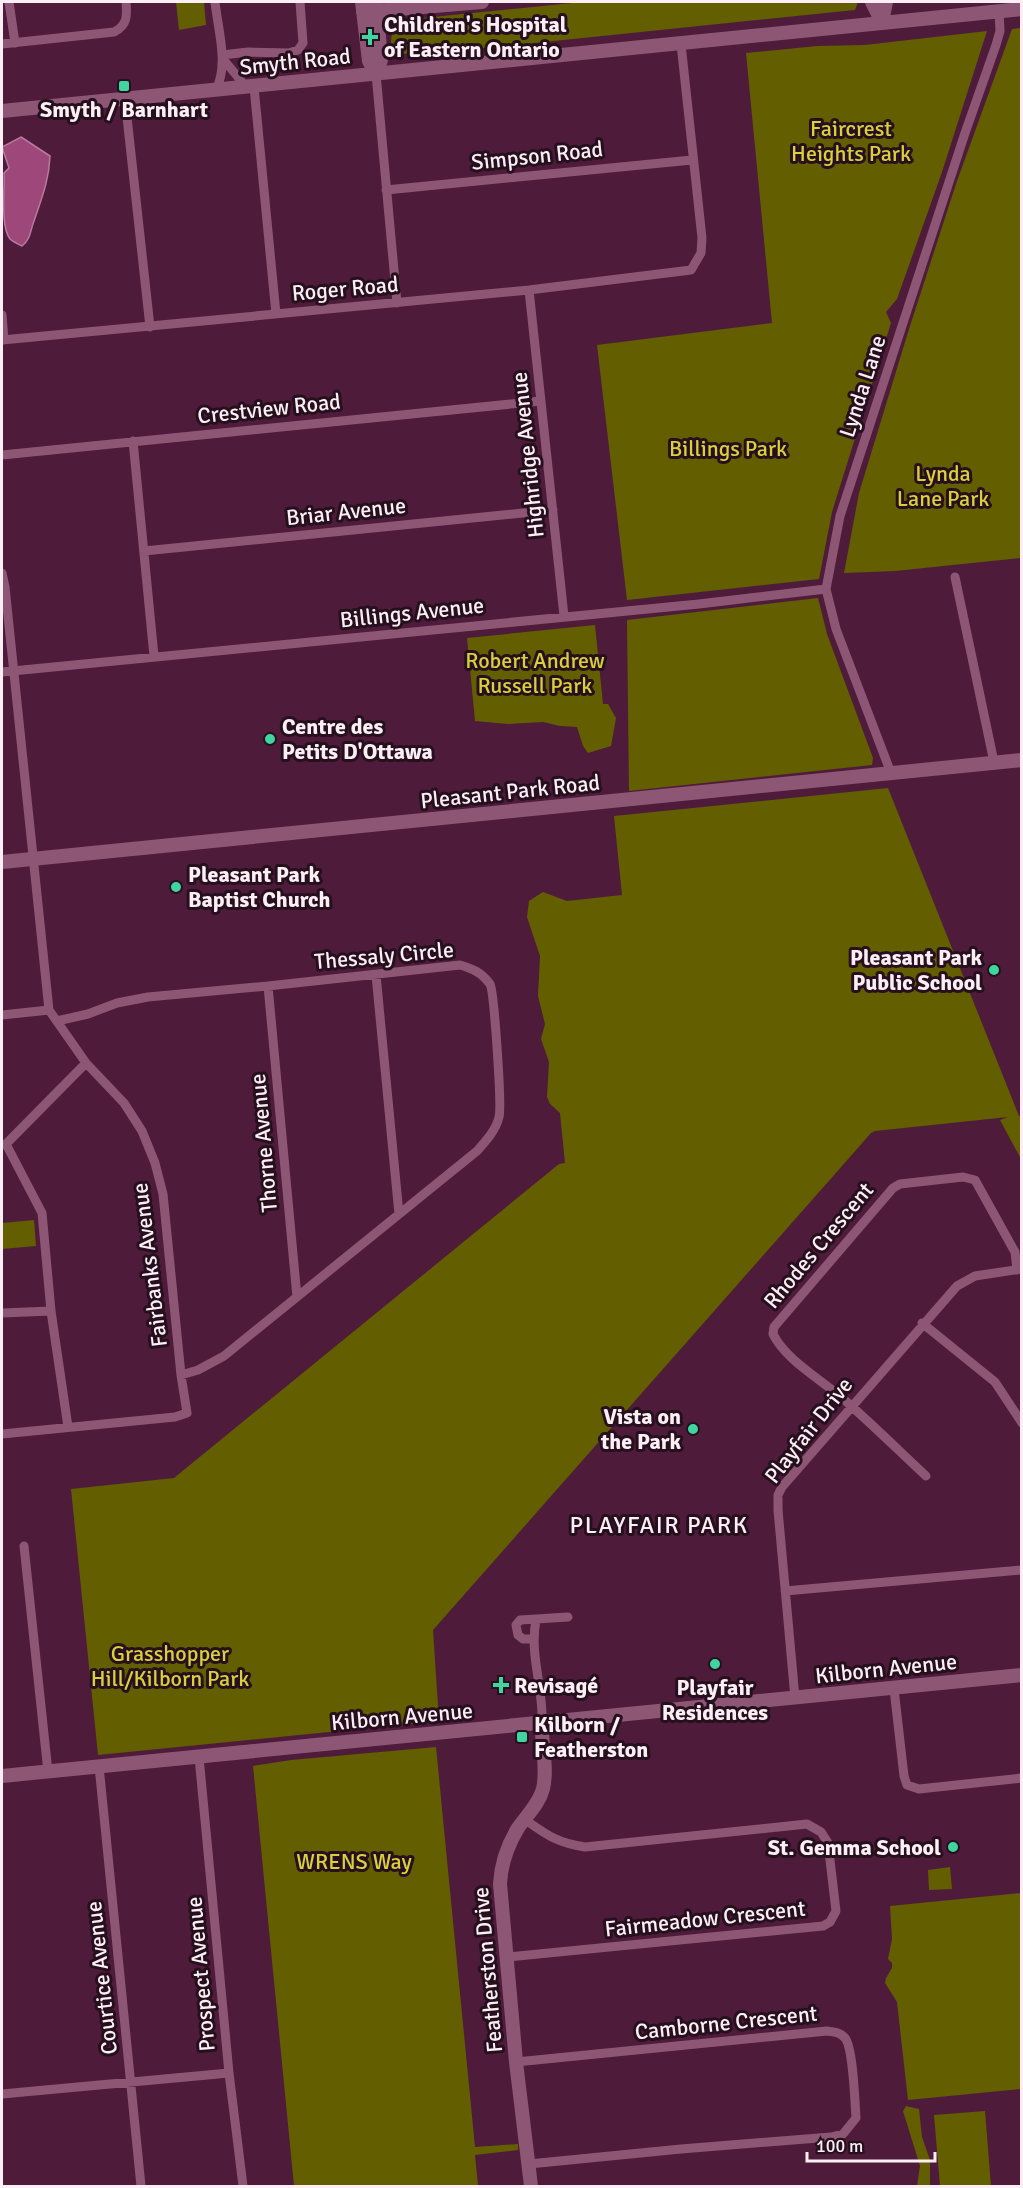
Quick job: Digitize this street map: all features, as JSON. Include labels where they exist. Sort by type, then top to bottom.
[{"type":"street","points":[[9,2],[15,43]]},
{"type":"street","points":[[2,44],[114,32],[127,20],[126,2]]},
{"type":"street","points":[[215,2],[222,57],[221,79],[216,90]]},
{"type":"street","points":[[222,57],[248,52],[289,53],[298,50],[303,43],[300,2]]},
{"type":"street","points":[[397,303],[376,74],[381,60],[369,6],[482,2]]},
{"type":"street","points":[[872,2],[882,22]]},
{"type":"street","points":[[882,22],[886,2]]},
{"type":"street","name":"Smyth Road","points":[[2,111],[1022,9]]},
{"type":"street","name":"Lynda Lane","points":[[891,773],[836,629],[826,589],[840,516],[996,45],[1000,31],[999,11]]},
{"type":"street","points":[[681,44],[692,160]]},
{"type":"street","points":[[222,57],[250,87],[276,314]]},
{"type":"street","points":[[125,99],[150,327]]},
{"type":"street","name":"Simpson Road","points":[[386,190],[692,160]]},
{"type":"street","name":"Roger Road","points":[[2,340],[530,290],[691,270],[701,253],[702,238],[692,160]]},
{"type":"street","name":"Highridge Avenue","points":[[530,290],[564,616]]},
{"type":"street","points":[[2,315],[2,340]]},
{"type":"street","name":"Crestview Road","points":[[2,455],[541,401]]},
{"type":"street","points":[[133,441],[154,656]]},
{"type":"street","name":"Briar Avenue","points":[[144,551],[553,510]]},
{"type":"street","name":"Fairbanks Avenue","points":[[2,573],[49,1010],[86,1063],[124,1103],[141,1131],[155,1163],[163,1194],[181,1375],[187,1413],[175,1417],[68,1427]]},
{"type":"street","points":[[956,577],[994,762]]},
{"type":"street","name":"Billings Avenue","points":[[2,672],[826,589]]},
{"type":"street","name":"Pleasant Park Road","points":[[2,862],[1022,760]]},
{"type":"street","name":"Thessaly Circle","points":[[57,1022],[117,1003],[148,997],[460,965],[479,971],[491,986],[501,1095],[499,1117],[490,1136],[477,1151],[224,1356],[198,1370],[181,1375]]},
{"type":"street","points":[[376,975],[399,1214]]},
{"type":"street","name":"Thorne Avenue","points":[[268,986],[297,1297]]},
{"type":"street","points":[[2,1015],[49,1010]]},
{"type":"street","points":[[2,1434],[68,1427],[51,1311],[42,1213],[4,1144],[86,1063]]},
{"type":"street","name":"Rhodes Crescent","points":[[850,1406],[806,1370],[772,1334],[774,1327],[893,1188],[900,1184],[963,1177],[975,1180],[1015,1252],[1019,1270]]},
{"type":"street","name":"Playfair Drive","points":[[795,1698],[778,1495],[782,1487],[922,1323],[957,1286],[975,1275],[1019,1270]]},
{"type":"street","points":[[2,1313],[51,1311]]},
{"type":"street","points":[[922,1323],[995,1382],[1022,1423]]},
{"type":"street","points":[[850,1406],[926,1476]]},
{"type":"street","points":[[24,1546],[48,1772]]},
{"type":"street","points":[[785,1591],[1022,1570]]},
{"type":"street","points":[[534,1639],[520,1638],[516,1625],[520,1620],[568,1617]]},
{"type":"street","points":[[536,1620],[534,1639],[542,1724]]},
{"type":"street","name":"Kilborn Avenue","points":[[2,1776],[1022,1675]]},
{"type":"street","points":[[894,1689],[907,1785],[919,1789],[1022,1778]]},
{"type":"street","name":"Featherston Drive","points":[[531,2187],[516,2062],[500,1884],[501,1864],[508,1846],[524,1819],[537,1804],[543,1789],[545,1765],[542,1724]]},
{"type":"street","name":"Prospect Avenue","points":[[199,1756],[229,2073],[243,2187]]},
{"type":"street","name":"Courtice Avenue","points":[[99,1766],[141,2187]]},
{"type":"street","name":"Fairmeadow Crescent","points":[[507,1957],[823,1926],[830,1922],[836,1911],[828,1843],[821,1832],[807,1824],[585,1846],[564,1844],[524,1819]]},
{"type":"street","name":"Camborne Crescent","points":[[516,2062],[827,2031],[839,2032],[847,2039],[850,2058],[856,2118],[843,2134],[831,2137],[681,2148],[529,2164]]},
{"type":"street","points":[[2,2094],[229,2073]]},
{"type":"green space","points":[[176,2],[204,2],[206,25],[179,30]]},
{"type":"green space","points":[[582,2],[858,2],[855,10],[417,55],[390,52],[393,21]]},
{"type":"green space","name":"Lynda Lane Park","points":[[1021,28],[1021,558],[895,571],[844,573],[859,493],[957,181],[1012,29]]},
{"type":"green space","points":[[987,31],[942,172],[897,299],[886,312],[891,323],[832,512],[819,579],[627,600],[597,345],[772,323],[746,53],[817,46],[865,45]]},
{"type":"green space","points":[[818,598],[827,634],[873,758],[872,765],[629,791],[627,620]]},
{"type":"green space","name":"Robert Andrew Russell Park","points":[[595,625],[603,704],[608,704],[616,718],[611,746],[588,753],[583,746],[577,727],[543,722],[508,724],[475,721],[467,638]]},
{"type":"green space","name":"Grasshopper Hill/Kilborn Park","points":[[888,788],[1019,1116],[1021,1116],[1021,1159],[1000,1120],[1008,1117],[871,1133],[433,1630],[439,1721],[98,1755],[71,1489],[174,1478],[559,1164],[565,1163],[560,1113],[550,1104],[547,1097],[549,1062],[541,1039],[545,1024],[538,996],[540,956],[527,917],[529,901],[543,892],[567,901],[622,895],[614,816]]},
{"type":"green space","points":[[34,1220],[36,1246],[2,1249],[2,1223]]},
{"type":"green space","name":"WRENS Way","points":[[436,1747],[475,2147],[518,2144],[518,2150],[475,2155],[478,2186],[294,2186],[253,1766],[291,1760]]},
{"type":"green space","points":[[950,1867],[952,1889],[929,1890],[928,1870]]},
{"type":"green space","points":[[1021,1893],[1021,2089],[908,2100],[897,2002],[885,1983],[892,1968],[892,1963],[888,1959],[892,1939],[890,1906]]},
{"type":"green space","points":[[906,2106],[919,2109],[922,2137],[930,2160],[930,2186],[917,2186],[920,2166],[903,2111]]},
{"type":"green space","points":[[985,2111],[991,2186],[940,2186],[934,2115]]},
{"type":"shaded area","points":[[21,137],[50,156],[48,173],[29,238],[22,246],[10,239],[5,225],[4,173],[9,168],[2,147]]},
{"type":"place","name":"Children's Hospital of Eastern Ontario","points":[[370,37]]},
{"type":"place","name":"Smyth / Barnhart","points":[[124,86]]},
{"type":"place","name":"Centre des Petits D'Ottawa","points":[[270,739]]},
{"type":"place","name":"Pleasant Park Baptist Church","points":[[176,887]]},
{"type":"place","name":"Pleasant Park Public School","points":[[994,970]]},
{"type":"place","name":"Vista on the Park","points":[[693,1429]]},
{"type":"place","name":"Playfair Residences","points":[[715,1664]]},
{"type":"place","name":"Revisagé","points":[[501,1685]]},
{"type":"place","name":"Kilborn / Featherston","points":[[522,1737]]},
{"type":"place","name":"St. Gemma School","points":[[953,1847]]},
{"type":"district","name":"PLAYFAIR PARK","points":[[659,1525]]},
{"type":"park label","name":"Faircrest Heights Park","points":[[851,140]]},
{"type":"park label","name":"Billings Park","points":[[728,448]]}]
